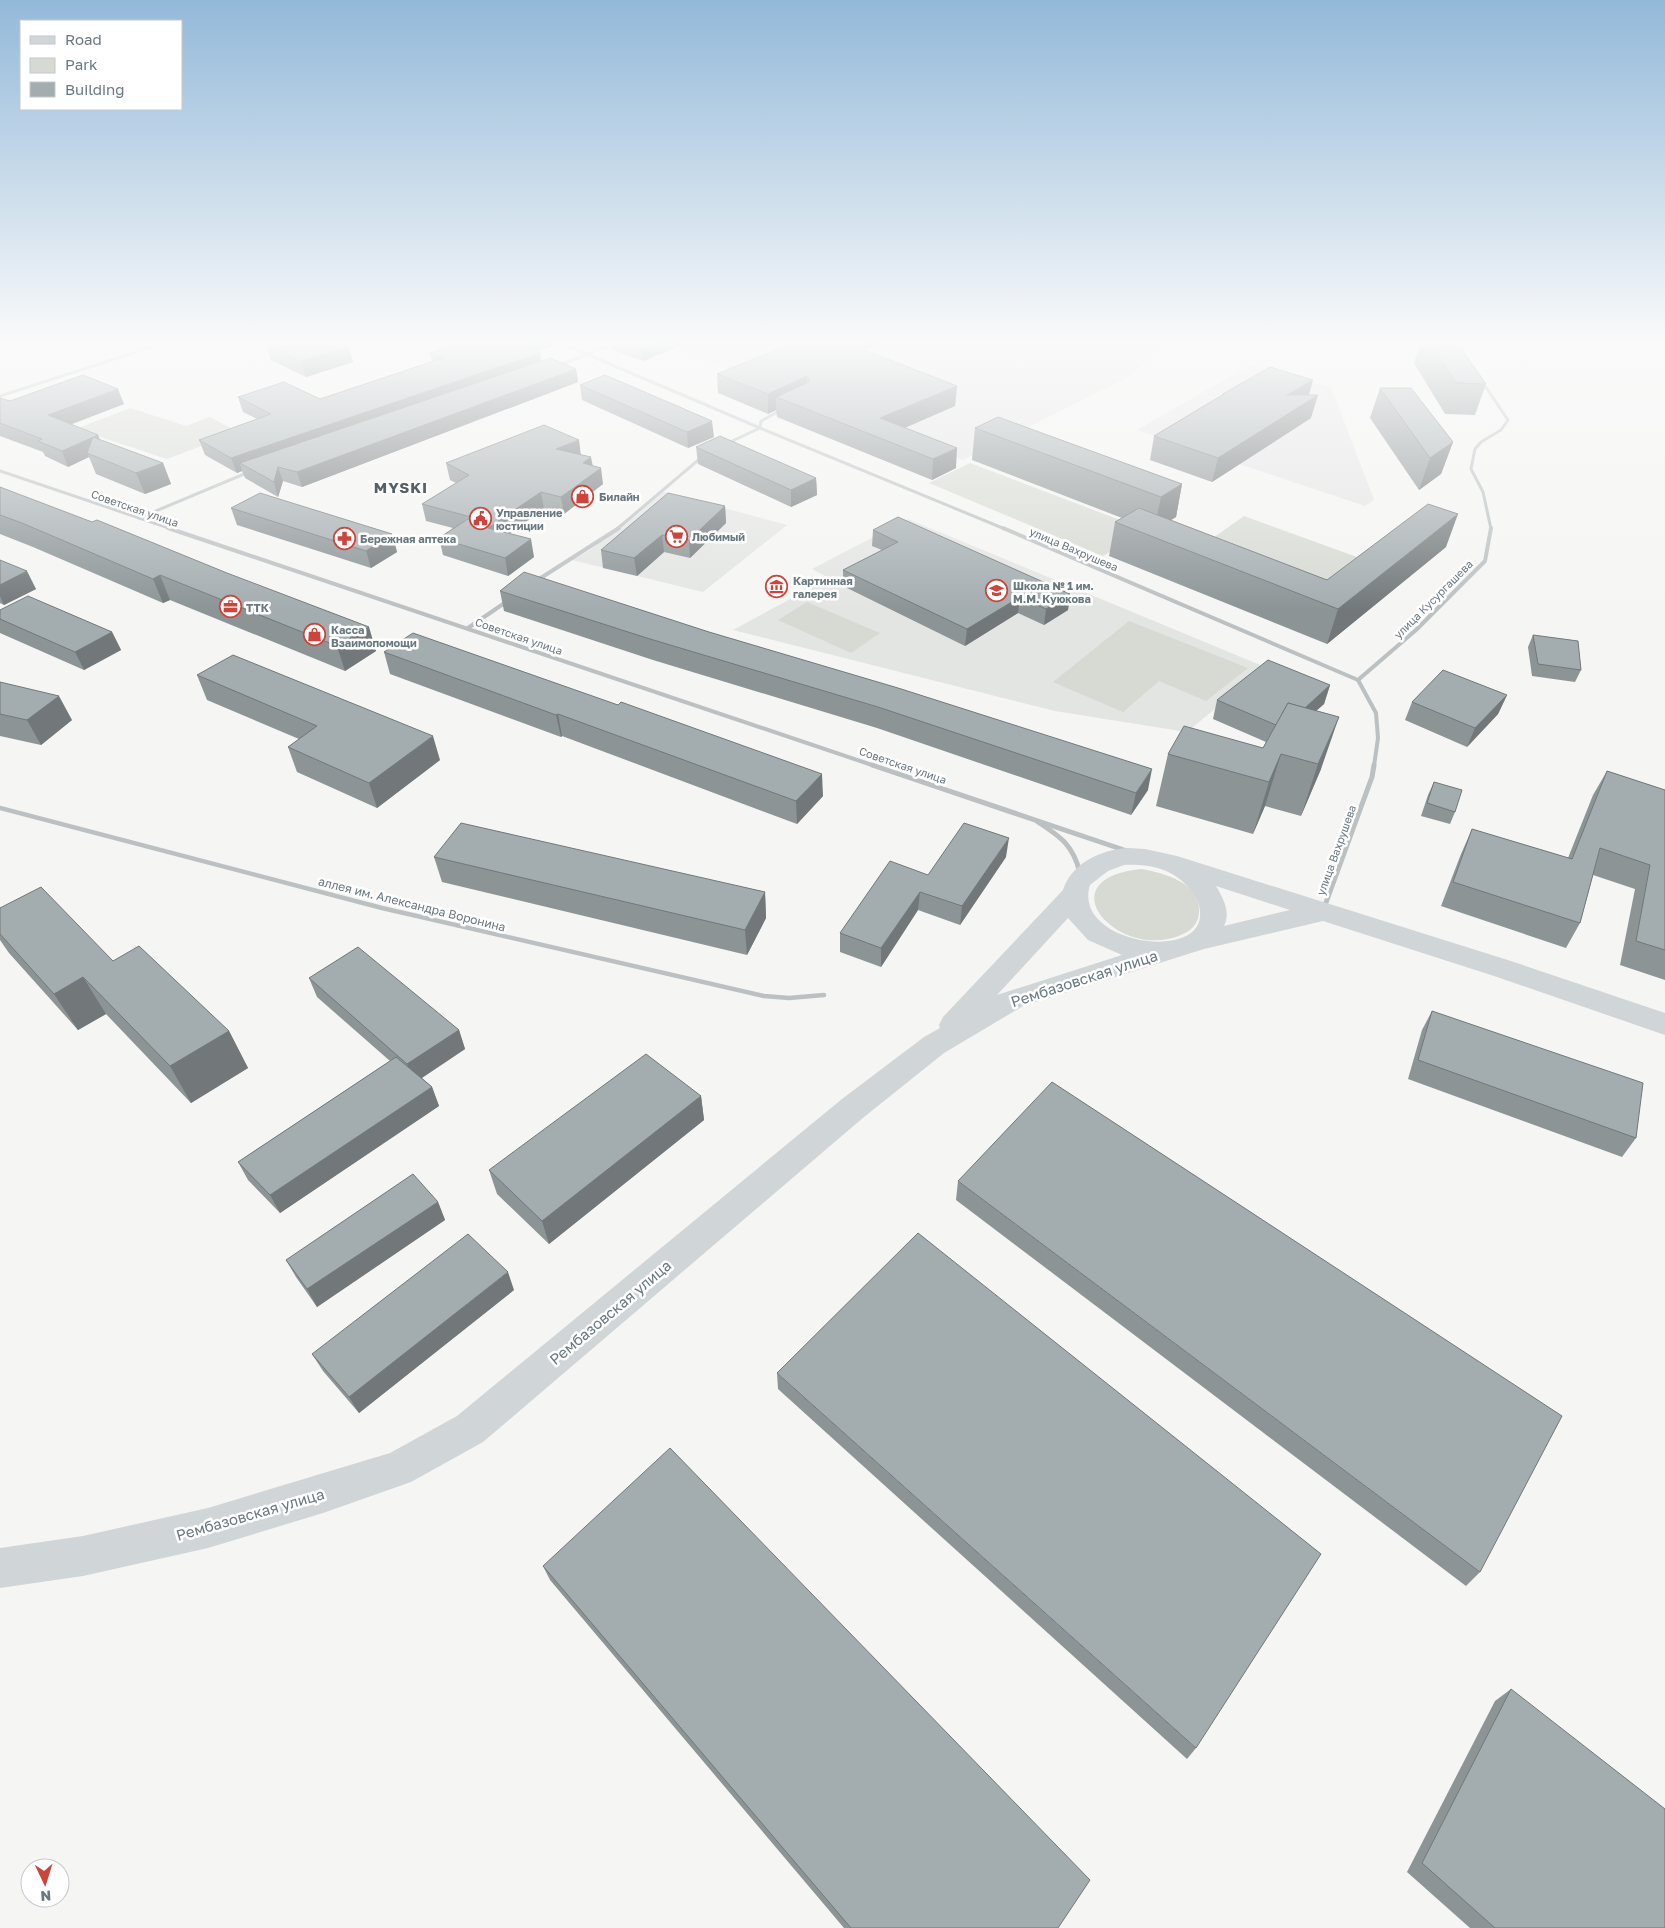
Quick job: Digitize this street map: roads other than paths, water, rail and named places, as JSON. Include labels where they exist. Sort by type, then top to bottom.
[{"type":"main road","points":[[934,1045],[1096,864],[1119,858],[1145,857],[1171,863],[1504,969],[1665,1024]]},
{"type":"main road","points":[[1077,885],[1078,912],[1092,930],[1115,944],[1143,951],[1183,946],[1210,928],[1215,911],[1209,892],[1193,876],[1171,863]]},
{"type":"main road","name":"Рембазовская улица","points":[[0,1568],[83,1556],[208,1528],[313,1497],[398,1469],[470,1429],[854,1108],[934,1045],[1013,999],[1183,946],[1323,912]]},
{"type":"street","points":[[722,446],[754,431]]},
{"type":"street","name":"улица Вахрушева","points":[[767,431],[976,516],[1358,680],[1376,713],[1378,738],[1372,777],[1323,912]]},
{"type":"street","name":"улица Кусургашева","points":[[1358,680],[1416,630],[1485,560],[1491,530],[1483,492],[1471,469],[1475,450],[1481,442],[1499,431]]},
{"type":"street","points":[[533,583],[593,547],[637,514],[678,475],[705,454]]},
{"type":"street","points":[[139,518],[227,480],[254,471]]},
{"type":"street","name":"Советская улица","points":[[0,472],[1145,857]]},
{"type":"street","points":[[468,628],[512,597]]},
{"type":"street","name":"аллея им. Александра Воронина","points":[[0,808],[382,908],[764,996],[789,998],[824,995]]},
{"type":"street","points":[[1032,818],[1068,843],[1076,858],[1077,885]]},
{"type":"place","name":"Билайн","points":[[583,496]]},
{"type":"place","name":"Управление юстиции","points":[[480,518]]},
{"type":"place","name":"Любимый","points":[[676,536]]},
{"type":"place","name":"Бережная аптека","points":[[344,538]]},
{"type":"place","name":"Картинная галерея","points":[[777,586]]},
{"type":"place","name":"Школа № 1 им. М.М. Куюкова","points":[[997,591]]},
{"type":"place","name":"ТТК","points":[[230,607]]},
{"type":"place","name":"Касса Взаимопомощи","points":[[315,635]]},
{"type":"district","name":"MYSKI","points":[[401,487]]}]
